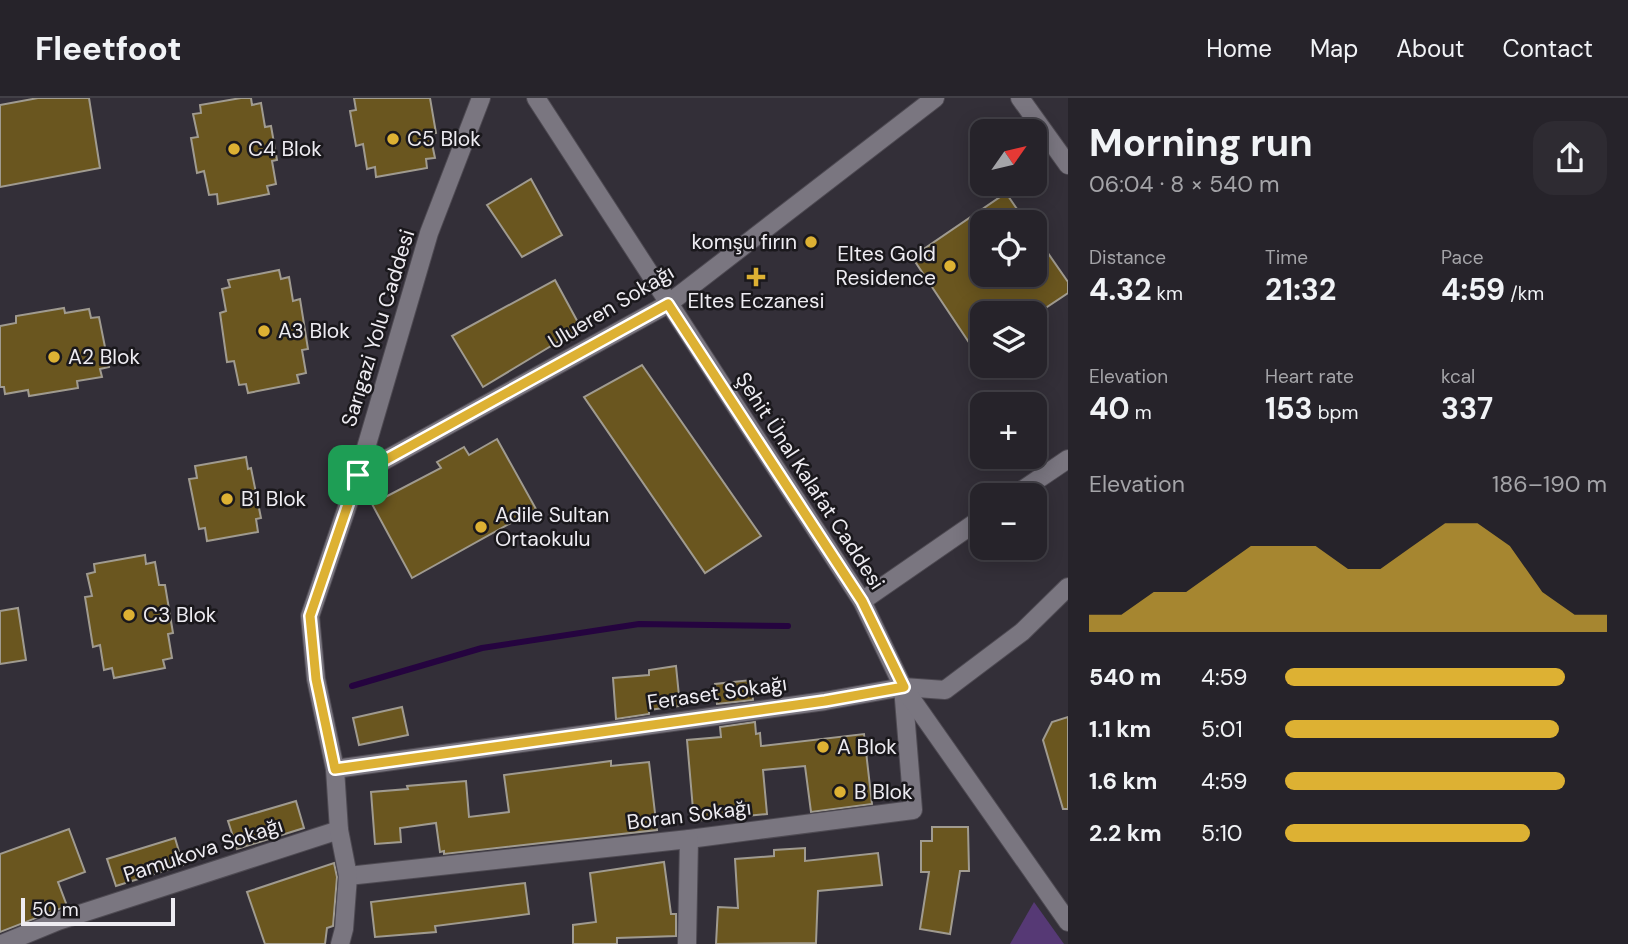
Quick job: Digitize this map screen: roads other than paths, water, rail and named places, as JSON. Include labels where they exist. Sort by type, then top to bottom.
[{"type":"street","name":"Sarıgazi Yolu Caddesi","points":[[340,944],[344,929],[348,876],[339,830],[335,769],[316,679],[310,616],[358,475],[429,233],[481,98]]},
{"type":"street","name":"Şehit Ünal Kalafat Caddesi","points":[[536,98],[862,601],[904,687],[1068,922]]},
{"type":"street","name":"Ulueren Sokağı","points":[[358,475],[668,304],[935,98]]},
{"type":"street","points":[[1020,98],[1068,165]]},
{"type":"street","points":[[1033,483],[1068,459]]},
{"type":"street","points":[[862,601],[970,526]]},
{"type":"street","name":"Feraset Sokağı","points":[[335,769],[825,701],[904,687],[944,690],[1022,632],[1068,587]]},
{"type":"street","name":"Boran Sokağı","points":[[348,876],[689,839],[913,810],[904,687]]},
{"type":"street","name":"Pamukova Sokağı","points":[[2,944],[58,921],[339,830]]},
{"type":"street","points":[[687,944],[689,839]]},
{"type":"waterway","points":[[352,686],[482,648],[639,624],[788,626]]},
{"type":"place","name":"C5 Blok","points":[[393,139]]},
{"type":"place","name":"C4 Blok","points":[[234,149]]},
{"type":"place","name":"komşu fırın","points":[[811,242]]},
{"type":"place","name":"Eltes Gold Residence","points":[[950,266]]},
{"type":"place","name":"Eltes Eczanesi","points":[[756,277]]},
{"type":"place","name":"A3 Blok","points":[[264,331]]},
{"type":"place","name":"A2 Blok","points":[[54,357]]},
{"type":"place","name":"B1 Blok","points":[[227,499]]},
{"type":"place","name":"Adile Sultan Ortaokulu","points":[[481,527]]},
{"type":"place","name":"C3 Blok","points":[[129,615]]},
{"type":"place","name":"A Blok","points":[[823,747]]},
{"type":"place","name":"B Blok","points":[[840,792]]}]
